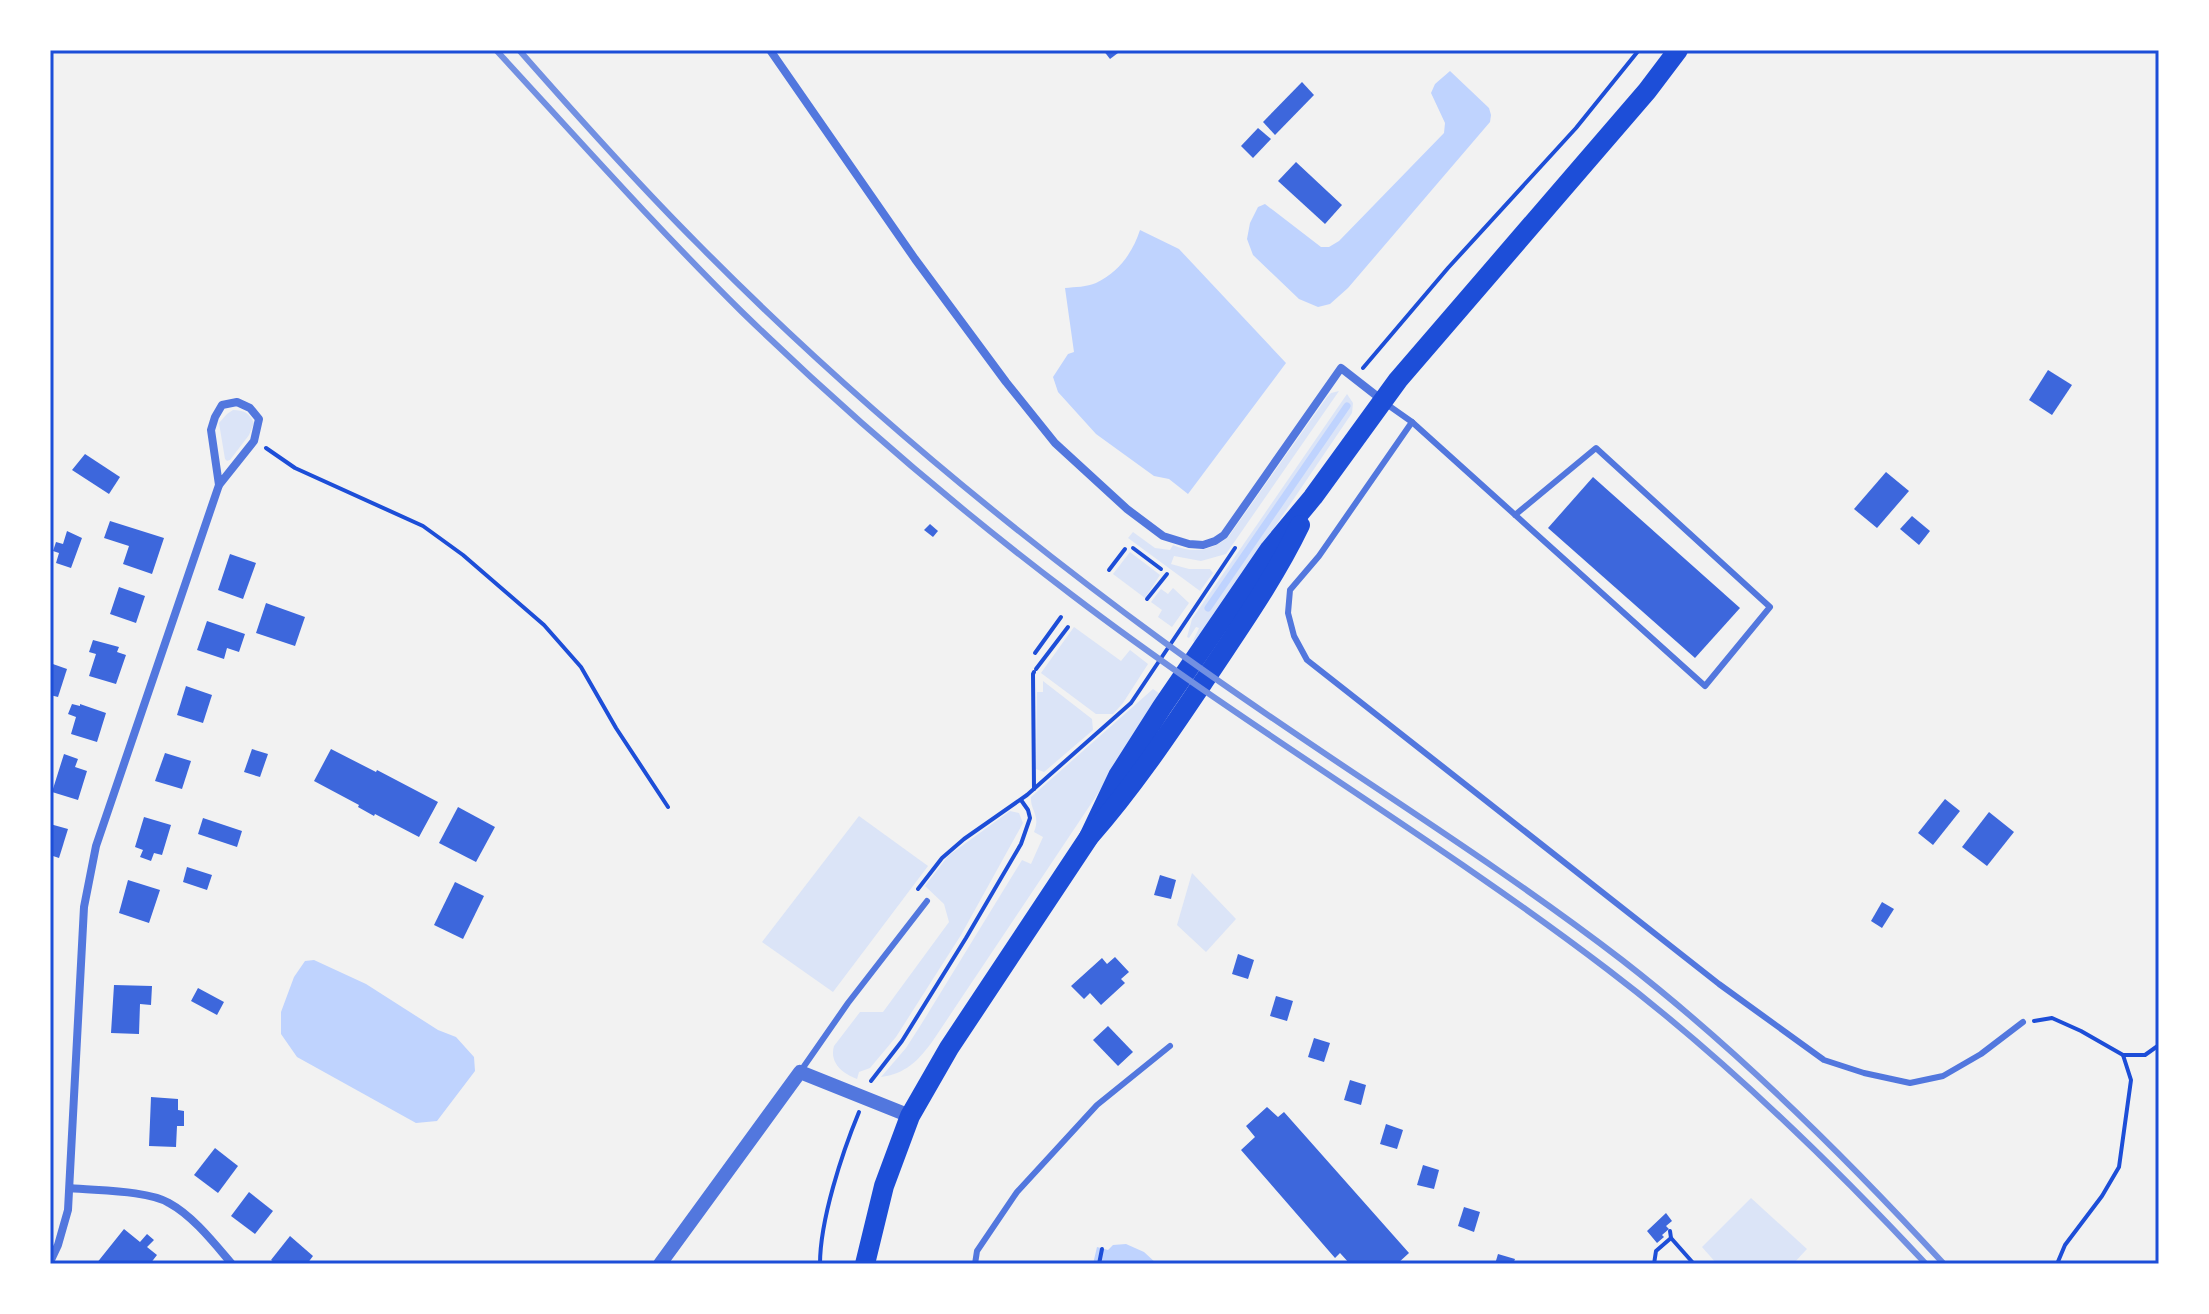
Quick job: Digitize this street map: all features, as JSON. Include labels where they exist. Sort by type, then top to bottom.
[{"type":"main road","points":[[865,1264],[884,1186],[910,1116],[949,1048],[1089,837],[1118,776],[1257,566],[1313,497],[1382,400],[1647,91],[1678,50]]},
{"type":"street","points":[[770,50],[915,259],[1055,443],[1127,509],[1163,536],[1203,545],[1224,535],[1341,368],[1382,400]]},
{"type":"street","points":[[50,1262],[68,1210],[84,907],[96,846],[219,485],[254,441],[259,419],[250,408],[237,402],[222,405],[211,430],[219,485]]},
{"type":"street","points":[[660,1264],[800,1072],[910,1116]]},
{"type":"street","points":[[70,1188],[169,1202],[203,1230],[232,1264]]},
{"type":"lane","points":[[1382,400],[1412,422],[1515,515],[1705,686],[1770,607],[1596,448],[1515,515]]},
{"type":"lane","points":[[1412,422],[1319,556],[1290,590],[1288,613],[1294,636],[1307,660],[1719,984],[1824,1060],[1910,1083],[1943,1076],[1981,1054],[2023,1022]]},
{"type":"lane","points":[[800,1072],[848,1003],[927,901]]},
{"type":"lane","points":[[975,1264],[977,1251],[1017,1192],[1097,1105],[1170,1046]]},
{"type":"path","points":[[1355,377],[1448,268],[1576,128],[1639,50]]},
{"type":"path","points":[[254,441],[295,468],[423,526],[463,555],[532,615],[581,667],[616,728],[668,807]]},
{"type":"path","points":[[873,1076],[902,1041],[1021,844],[1030,818],[1021,800],[1131,703],[1243,537]]},
{"type":"path","points":[[1133,548],[1161,569]]},
{"type":"path","points":[[1109,570],[1125,549]]},
{"type":"path","points":[[1147,599],[1167,574]]},
{"type":"path","points":[[1035,653],[1061,617]]},
{"type":"path","points":[[1034,789],[1033,674],[1068,627]]},
{"type":"path","points":[[2052,1018],[2123,1055],[2145,1055],[2159,1045]]},
{"type":"path","points":[[2057,1264],[2065,1245],[2102,1196],[2119,1167],[2131,1080],[2123,1055]]},
{"type":"path","points":[[820,1264],[828,1210],[856,1117]]},
{"type":"path","points":[[1670,1231],[1671,1238],[1694,1264]]},
{"type":"path","points":[[1654,1264],[1656,1251],[1671,1238]]},
{"type":"path","points":[[1099,1264],[1102,1249]]},
{"type":"shaded area","points":[[1339,391],[1226,554],[1201,561],[1174,556],[1171,564],[1189,569],[1210,569],[1213,573],[1200,591],[1128,538],[1133,532],[1155,548],[1170,550],[1173,545],[1202,550],[1223,541],[1327,397]]},
{"type":"shaded area","points":[[1347,394],[1353,403],[1352,413],[1196,643],[1193,641],[1199,628],[1196,627],[1187,637],[1192,619]]},
{"type":"shaded area","points":[[233,410],[246,413],[254,423],[249,435],[227,461],[219,423]]},
{"type":"shaded area","points":[[1130,552],[1160,575],[1145,598],[1113,574]]},
{"type":"shaded area","points":[[1173,588],[1189,603],[1172,627],[1158,617],[1162,610],[1151,602],[1161,589],[1168,594]]},
{"type":"shaded area","points":[[1074,627],[1121,661],[1130,650],[1148,664],[1113,714],[1096,714],[1041,673]]},
{"type":"shaded area","points":[[1043,681],[1092,719],[1093,730],[1044,772],[1036,769],[1037,692],[1043,692]]},
{"type":"shaded area","points":[[1153,689],[1163,696],[932,1042],[910,1066],[881,1077],[906,1048],[1022,860],[1031,864],[1043,837],[1034,832],[1036,817],[1031,797]]},
{"type":"shaded area","points":[[1010,811],[1019,813],[1023,823],[961,935],[896,1037],[870,1068],[859,1072],[857,1079],[847,1074],[835,1063],[834,1046],[860,1012],[883,1012],[949,922],[944,904],[925,886],[948,856]]},
{"type":"shaded area","points":[[859,816],[928,866],[833,992],[762,942]]},
{"type":"shaded area","points":[[1192,873],[1236,919],[1206,952],[1177,925]]},
{"type":"shaded area","points":[[1751,1198],[1807,1249],[1793,1264],[1717,1264],[1702,1247]]},
{"type":"water","points":[[1450,71],[1489,108],[1490,122],[1348,288],[1330,304],[1318,307],[1299,299],[1253,255],[1247,239],[1258,207],[1265,204],[1321,247],[1329,247],[1339,241],[1444,133],[1445,123],[1431,93],[1435,84]]},
{"type":"water","points":[[1140,230],[1179,249],[1286,363],[1188,494],[1169,479],[1154,476],[1096,434],[1058,392],[1053,377],[1068,354],[1074,352],[1065,288],[1092,284],[1112,273],[1129,254]]},
{"type":"water","points":[[314,960],[366,984],[438,1030],[456,1037],[474,1057],[475,1071],[437,1121],[416,1123],[297,1057],[281,1034],[281,1012],[294,977],[305,961]]},
{"type":"water","points":[[1126,1244],[1144,1252],[1157,1264],[1093,1264],[1097,1247],[1108,1250],[1113,1245]]},
{"type":"building","points":[[1103,50],[1116,50],[1118,53],[1110,59]]},
{"type":"building","points":[[1302,82],[1314,95],[1275,135],[1263,122]]},
{"type":"building","points":[[1258,128],[1271,139],[1253,158],[1241,146]]},
{"type":"building","points":[[1296,162],[1342,205],[1325,224],[1278,181]]},
{"type":"building","points":[[2048,370],[2072,385],[2052,415],[2029,400]]},
{"type":"building","points":[[85,454],[120,477],[109,494],[72,470]]},
{"type":"building","points":[[1886,472],[1909,491],[1877,528],[1854,509]]},
{"type":"building","points":[[1593,477],[1740,608],[1695,658],[1548,528]]},
{"type":"building","points":[[1912,516],[1930,531],[1919,545],[1900,529]]},
{"type":"building","points":[[110,521],[164,538],[152,574],[123,564],[129,546],[104,538]]},
{"type":"building","points":[[930,524],[938,531],[933,537],[924,530]]},
{"type":"building","points":[[67,531],[82,538],[71,568],[56,563],[59,553],[53,551],[56,542],[63,544]]},
{"type":"building","points":[[230,554],[256,563],[243,599],[218,590]]},
{"type":"building","points":[[119,587],[145,596],[136,623],[110,614]]},
{"type":"building","points":[[266,603],[305,617],[295,646],[256,633]]},
{"type":"building","points":[[207,621],[245,634],[239,652],[227,648],[224,659],[197,650]]},
{"type":"building","points":[[93,640],[119,647],[117,652],[126,655],[116,684],[89,676],[96,654],[89,652]]},
{"type":"building","points":[[50,663],[67,669],[58,697],[50,695]]},
{"type":"building","points":[[186,686],[212,695],[203,723],[177,715]]},
{"type":"building","points":[[72,704],[106,713],[97,742],[71,734],[76,717],[68,714]]},
{"type":"building","points":[[252,749],[268,754],[260,777],[244,772]]},
{"type":"building","points":[[331,749],[438,802],[419,837],[374,816],[314,781]]},
{"type":"building","points":[[165,753],[191,761],[182,789],[155,781]]},
{"type":"building","points":[[64,754],[78,759],[75,767],[87,771],[78,800],[52,792]]},
{"type":"building","points":[[1945,799],[1960,811],[1933,845],[1918,833]]},
{"type":"building","points":[[458,807],[495,827],[476,862],[439,843]]},
{"type":"building","points":[[1989,812],[2014,832],[1987,866],[1962,847]]},
{"type":"building","points":[[144,817],[171,825],[162,855],[154,853],[151,861],[140,857],[143,850],[135,847]]},
{"type":"building","points":[[203,818],[242,831],[237,847],[198,834]]},
{"type":"building","points":[[50,824],[68,829],[59,858],[50,855]]},
{"type":"building","points":[[187,867],[212,875],[207,890],[183,882]]},
{"type":"building","points":[[1160,875],[1176,880],[1171,899],[1154,895]]},
{"type":"building","points":[[128,880],[160,890],[149,923],[119,913]]},
{"type":"building","points":[[455,882],[484,896],[463,939],[434,925]]},
{"type":"building","points":[[1882,902],[1894,909],[1882,928],[1871,921]]},
{"type":"building","points":[[1238,954],[1254,960],[1248,979],[1232,974]]},
{"type":"building","points":[[1115,957],[1129,972],[1121,979],[1125,983],[1101,1005],[1090,993],[1084,999],[1071,986],[1102,958],[1107,964]]},
{"type":"building","points":[[114,985],[152,986],[151,1005],[140,1004],[139,1034],[111,1033]]},
{"type":"building","points":[[198,988],[224,1002],[217,1015],[191,1001]]},
{"type":"building","points":[[1276,996],[1293,1001],[1287,1021],[1270,1016]]},
{"type":"building","points":[[1108,1026],[1133,1052],[1118,1066],[1093,1040]]},
{"type":"building","points":[[1314,1038],[1330,1043],[1324,1062],[1308,1057]]},
{"type":"building","points":[[1350,1080],[1366,1085],[1361,1105],[1344,1100]]},
{"type":"building","points":[[151,1097],[178,1099],[178,1110],[184,1111],[184,1126],[177,1126],[176,1147],[149,1146]]},
{"type":"building","points":[[1267,1107],[1278,1117],[1284,1112],[1409,1253],[1397,1264],[1350,1264],[1340,1253],[1335,1258],[1241,1150],[1255,1137],[1246,1126]]},
{"type":"building","points":[[1386,1124],[1403,1130],[1397,1149],[1380,1144]]},
{"type":"building","points":[[215,1148],[238,1166],[218,1193],[194,1175]]},
{"type":"building","points":[[1423,1165],[1439,1170],[1434,1189],[1417,1185]]},
{"type":"building","points":[[249,1192],[273,1211],[255,1234],[231,1216]]},
{"type":"building","points":[[1464,1207],[1480,1212],[1474,1232],[1458,1226]]},
{"type":"building","points":[[1666,1213],[1672,1221],[1666,1226],[1669,1229],[1662,1235],[1664,1237],[1657,1243],[1647,1231]]},
{"type":"building","points":[[124,1229],[140,1242],[147,1234],[154,1240],[147,1247],[157,1255],[150,1264],[96,1264]]},
{"type":"building","points":[[290,1236],[313,1256],[307,1264],[277,1264],[271,1260]]},
{"type":"building","points":[[1498,1254],[1515,1259],[1513,1264],[1495,1264]]},
{"type":"waterway","points":[[1208,608],[1347,406]]},
{"type":"railway","points":[[496,50],[710,280],[821,387],[944,494],[1138,644],[1475,873],[1607,969],[1733,1073],[1851,1186],[1926,1264]]},
{"type":"railway","points":[[519,50],[698,244],[808,351],[923,452],[1042,549],[1164,642],[1510,878],[1622,960],[1749,1067],[1868,1183],[1944,1264]]}]
